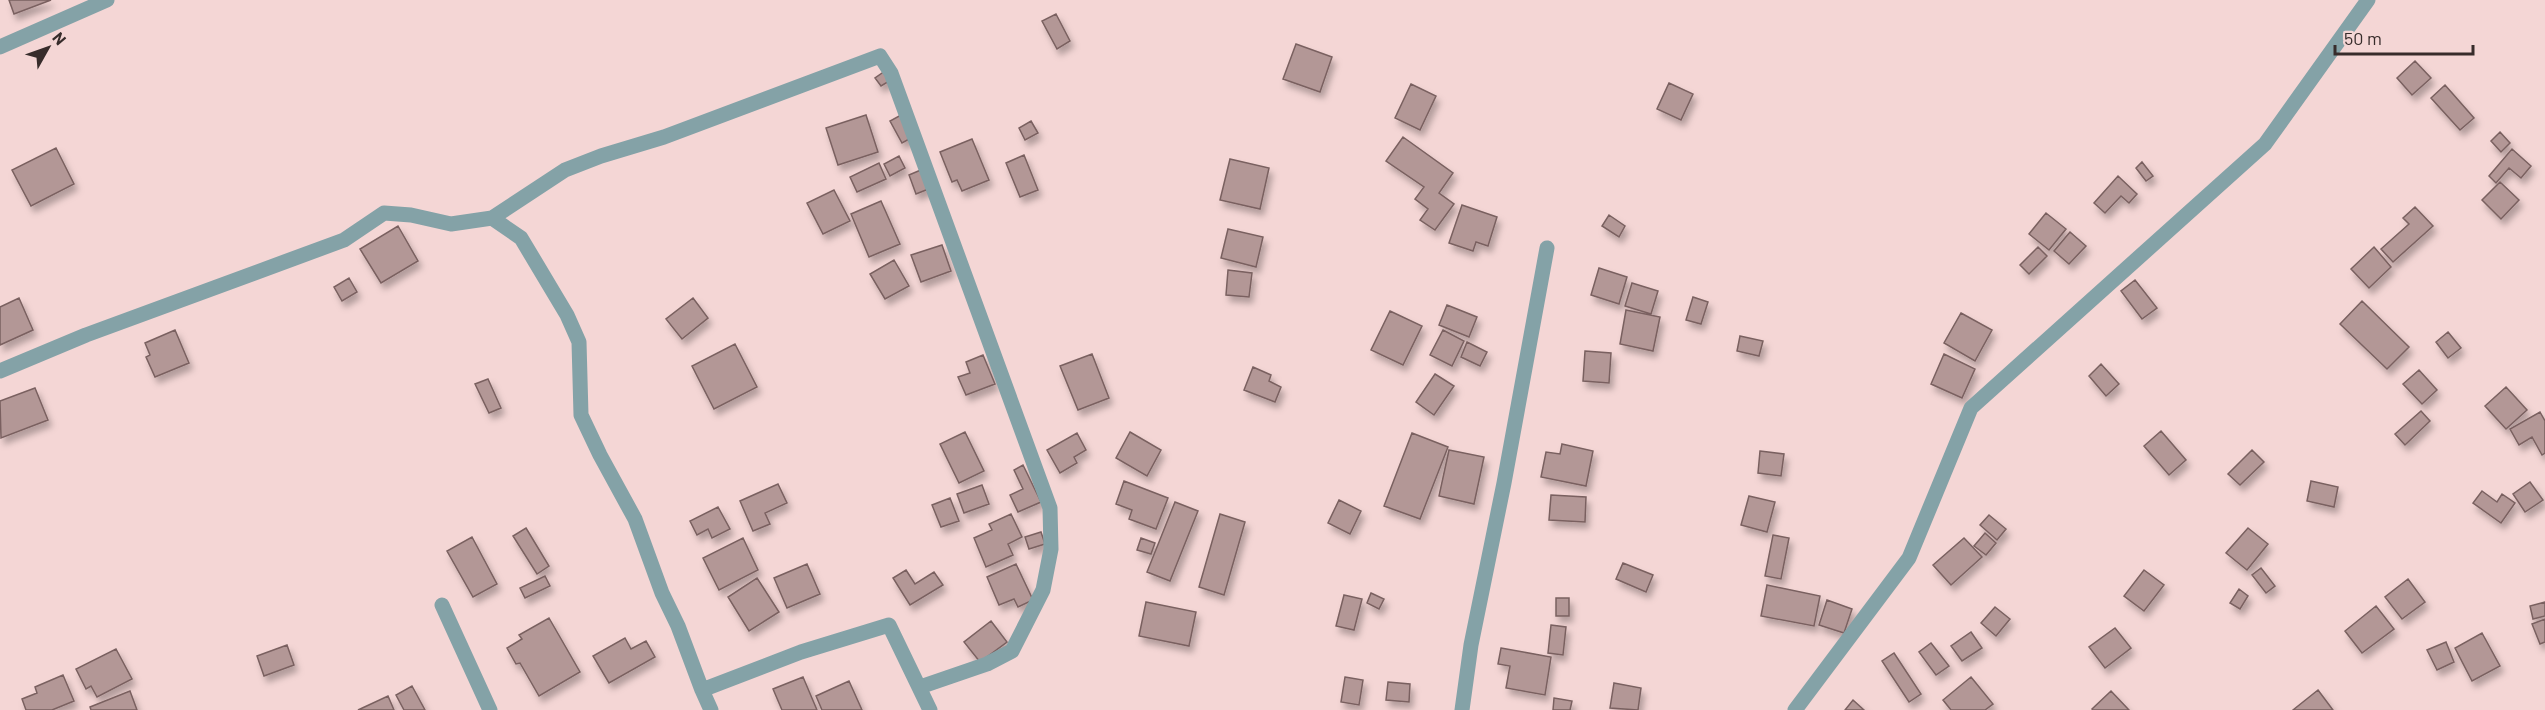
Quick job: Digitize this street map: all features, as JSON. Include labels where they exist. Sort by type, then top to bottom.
[{"type":"street","points":[[0,47],[107,0]]},
{"type":"street","points":[[1796,710],[1909,558],[1971,408],[2265,144],[2368,0]]},
{"type":"street","points":[[0,371],[86,335],[344,240],[384,213],[411,215],[451,224],[492,218],[566,170],[601,156],[664,137],[880,56],[891,73],[1050,508],[1051,549],[1043,590],[1012,651],[987,664],[920,687]]},
{"type":"street","points":[[492,218],[521,238],[567,315],[579,342],[581,414],[600,455],[635,519],[662,593],[678,626],[711,710]]},
{"type":"street","points":[[1462,710],[1471,645],[1504,483],[1546,248]]},
{"type":"street","points":[[442,605],[490,710]]},
{"type":"street","points":[[702,690],[801,652],[889,625],[930,710]]},
{"type":"building","points":[[9,0],[51,0],[14,14]]},
{"type":"building","points":[[1056,14],[1070,41],[1057,49],[1042,21]]},
{"type":"building","points":[[1296,44],[1332,57],[1320,92],[1283,79]]},
{"type":"building","points":[[2415,61],[2431,78],[2412,95],[2397,78]]},
{"type":"building","points":[[885,71],[891,80],[881,86],[875,78]]},
{"type":"building","points":[[1669,83],[1693,94],[1681,120],[1657,109]]},
{"type":"building","points":[[1411,84],[1436,96],[1420,130],[1395,118]]},
{"type":"building","points":[[2445,85],[2474,118],[2460,130],[2431,98]]},
{"type":"building","points":[[866,115],[878,152],[838,165],[826,128]]},
{"type":"building","points":[[901,115],[913,137],[902,143],[890,121]]},
{"type":"building","points":[[1031,121],[1038,133],[1025,140],[1019,128]]},
{"type":"building","points":[[2500,132],[2510,143],[2501,152],[2491,141]]},
{"type":"building","points":[[1403,137],[1453,173],[1439,193],[1454,204],[1435,230],[1420,220],[1428,209],[1415,199],[1424,187],[1386,161]]},
{"type":"building","points":[[972,139],[989,180],[962,191],[957,180],[952,182],[940,152]]},
{"type":"building","points":[[56,148],[74,184],[31,206],[12,170]]},
{"type":"building","points":[[2512,149],[2531,166],[2521,178],[2509,168],[2496,183],[2489,176]]},
{"type":"building","points":[[1024,155],[1038,190],[1020,197],[1006,163]]},
{"type":"building","points":[[899,156],[905,168],[890,176],[884,164]]},
{"type":"building","points":[[1230,159],[1269,168],[1260,209],[1220,200]]},
{"type":"building","points":[[2142,162],[2153,176],[2146,181],[2136,168]]},
{"type":"building","points":[[879,163],[886,179],[857,192],[850,177]]},
{"type":"building","points":[[923,169],[931,188],[916,194],[909,175]]},
{"type":"building","points":[[2118,176],[2137,194],[2129,203],[2121,196],[2105,213],[2094,203]]},
{"type":"building","points":[[2500,182],[2519,200],[2501,219],[2482,200]]},
{"type":"building","points":[[834,190],[850,221],[823,234],[807,203]]},
{"type":"building","points":[[881,201],[900,244],[869,257],[851,214]]},
{"type":"building","points":[[1462,205],[1497,217],[1488,246],[1476,242],[1473,251],[1449,243]]},
{"type":"building","points":[[2415,207],[2433,226],[2393,262],[2381,249],[2409,224],[2403,218]]},
{"type":"building","points":[[2046,213],[2066,229],[2049,250],[2029,234]]},
{"type":"building","points":[[1609,215],[1625,226],[1619,237],[1602,226]]},
{"type":"building","points":[[398,226],[418,261],[381,283],[360,249]]},
{"type":"building","points":[[1228,229],[1263,237],[1256,267],[1221,258]]},
{"type":"building","points":[[2070,232],[2086,246],[2069,264],[2054,251]]},
{"type":"building","points":[[942,245],[951,271],[921,282],[911,255]]},
{"type":"building","points":[[2038,247],[2047,256],[2029,274],[2020,265]]},
{"type":"building","points":[[2374,247],[2391,267],[2369,288],[2351,269]]},
{"type":"building","points":[[894,260],[909,286],[885,299],[870,274]]},
{"type":"building","points":[[1599,268],[1627,277],[1619,304],[1591,295]]},
{"type":"building","points":[[1228,270],[1252,273],[1249,297],[1226,295]]},
{"type":"building","points":[[349,278],[357,292],[342,301],[334,287]]},
{"type":"building","points":[[2135,280],[2157,308],[2142,319],[2121,291]]},
{"type":"building","points":[[1632,283],[1658,291],[1651,314],[1625,306]]},
{"type":"building","points":[[1693,297],[1708,302],[1701,324],[1686,320]]},
{"type":"building","points":[[19,298],[33,330],[0,345],[0,307]]},
{"type":"building","points":[[693,298],[708,318],[682,339],[666,319]]},
{"type":"building","points":[[2362,301],[2409,347],[2387,369],[2340,324]]},
{"type":"building","points":[[1447,305],[1477,317],[1469,337],[1439,325]]},
{"type":"building","points":[[1626,310],[1660,317],[1653,351],[1620,344]]},
{"type":"building","points":[[1390,311],[1422,326],[1403,365],[1371,350]]},
{"type":"building","points":[[1961,313],[1992,330],[1975,361],[1944,343]]},
{"type":"building","points":[[175,330],[189,363],[155,377],[146,357],[150,355],[145,343]]},
{"type":"building","points":[[1443,330],[1464,341],[1452,366],[1430,355]]},
{"type":"building","points":[[2448,332],[2461,348],[2448,358],[2436,342]]},
{"type":"building","points":[[1740,336],[1763,341],[1759,356],[1737,351]]},
{"type":"building","points":[[1467,342],[1487,352],[1480,366],[1461,357]]},
{"type":"building","points":[[735,344],[757,387],[714,409],[692,366]]},
{"type":"building","points":[[1585,351],[1611,353],[1609,383],[1583,381]]},
{"type":"building","points":[[1092,354],[1109,398],[1078,410],[1060,366]]},
{"type":"building","points":[[1944,354],[1975,369],[1962,398],[1931,384]]},
{"type":"building","points":[[983,355],[995,384],[966,395],[958,377],[970,373],[966,362]]},
{"type":"building","points":[[2101,364],[2119,384],[2106,396],[2089,376]]},
{"type":"building","points":[[1253,367],[1271,375],[1269,381],[1281,387],[1275,402],[1244,390]]},
{"type":"building","points":[[2419,370],[2437,390],[2422,404],[2403,384]]},
{"type":"building","points":[[1435,374],[1454,386],[1434,415],[1416,402]]},
{"type":"building","points":[[488,379],[501,408],[489,413],[475,384]]},
{"type":"building","points":[[2506,387],[2527,410],[2506,429],[2485,406]]},
{"type":"building","points":[[35,388],[48,420],[1,438],[0,401]]},
{"type":"building","points":[[2421,411],[2430,421],[2405,445],[2395,434]]},
{"type":"building","points":[[2540,412],[2545,421],[2545,453],[2542,455],[2532,437],[2519,445],[2510,429]]},
{"type":"building","points":[[2161,431],[2186,460],[2169,475],[2144,446]]},
{"type":"building","points":[[965,432],[984,471],[959,483],[940,444]]},
{"type":"building","points":[[1130,432],[1161,450],[1147,476],[1116,458]]},
{"type":"building","points":[[1077,433],[1086,450],[1074,457],[1077,463],[1060,473],[1047,450]]},
{"type":"building","points":[[1412,433],[1448,447],[1420,519],[1384,506]]},
{"type":"building","points":[[1562,444],[1593,451],[1586,486],[1541,477],[1546,452],[1560,454]]},
{"type":"building","points":[[1449,450],[1484,457],[1474,504],[1439,496]]},
{"type":"building","points":[[2252,450],[2264,462],[2240,485],[2228,474]]},
{"type":"building","points":[[1760,451],[1784,454],[1781,476],[1758,473]]},
{"type":"building","points":[[1023,465],[1041,502],[1018,512],[1010,495],[1023,489],[1014,470]]},
{"type":"building","points":[[1124,481],[1168,498],[1156,529],[1129,519],[1132,510],[1116,504]]},
{"type":"building","points":[[2311,481],[2338,487],[2334,507],[2307,501]]},
{"type":"building","points":[[2530,482],[2543,500],[2525,512],[2513,494]]},
{"type":"building","points":[[778,484],[787,503],[765,513],[770,524],[753,531],[740,501]]},
{"type":"building","points":[[982,485],[989,504],[964,513],[957,494]]},
{"type":"building","points":[[2482,491],[2497,502],[2502,494],[2515,503],[2501,523],[2473,503]]},
{"type":"building","points":[[1551,495],[1586,497],[1585,522],[1549,520]]},
{"type":"building","points":[[1749,496],[1775,502],[1767,532],[1741,525]]},
{"type":"building","points":[[950,498],[959,521],[941,527],[932,505]]},
{"type":"building","points":[[1339,500],[1361,511],[1350,534],[1328,523]]},
{"type":"building","points":[[1175,502],[1198,511],[1170,581],[1147,572]]},
{"type":"building","points":[[718,507],[730,529],[712,538],[708,529],[697,535],[690,521]]},
{"type":"building","points":[[1011,514],[1022,537],[1008,544],[1013,555],[986,567],[974,538],[992,530],[989,524]]},
{"type":"building","points":[[1220,514],[1245,522],[1224,595],[1199,587]]},
{"type":"building","points":[[1989,515],[2006,529],[1997,540],[1980,525]]},
{"type":"building","points":[[526,528],[549,566],[537,574],[513,536]]},
{"type":"building","points":[[2248,528],[2268,544],[2247,570],[2226,553]]},
{"type":"building","points":[[1041,532],[1045,544],[1029,549],[1025,537]]},
{"type":"building","points":[[1985,533],[1996,543],[1986,555],[1974,546]]},
{"type":"building","points":[[1773,535],[1789,538],[1781,579],[1765,576]]},
{"type":"building","points":[[472,537],[497,584],[473,597],[447,551]]},
{"type":"building","points":[[743,538],[758,570],[719,590],[703,558]]},
{"type":"building","points":[[1141,538],[1155,543],[1151,554],[1137,550]]},
{"type":"building","points":[[1964,538],[1982,557],[1951,585],[1933,565]]},
{"type":"building","points":[[1623,563],[1653,575],[1646,592],[1616,579]]},
{"type":"building","points":[[807,564],[820,594],[787,608],[774,578]]},
{"type":"building","points":[[1016,564],[1033,600],[1018,607],[1014,599],[999,605],[987,577]]},
{"type":"building","points":[[2261,568],[2275,586],[2266,593],[2252,575]]},
{"type":"building","points":[[906,570],[915,584],[934,572],[943,585],[910,605],[893,578]]},
{"type":"building","points":[[2144,570],[2164,585],[2144,611],[2124,596]]},
{"type":"building","points":[[545,576],[550,586],[525,598],[520,588]]},
{"type":"building","points":[[757,578],[779,612],[749,631],[728,597]]},
{"type":"building","points":[[2408,579],[2425,602],[2402,619],[2385,597]]},
{"type":"building","points":[[1767,585],[1820,596],[1814,626],[1761,616]]},
{"type":"building","points":[[2239,589],[2248,596],[2240,609],[2230,603]]},
{"type":"building","points":[[1371,593],[1384,599],[1379,609],[1367,603]]},
{"type":"building","points":[[1344,595],[1362,599],[1354,630],[1336,626]]},
{"type":"building","points":[[1556,598],[1569,598],[1569,616],[1556,616]]},
{"type":"building","points":[[1827,600],[1852,609],[1844,633],[1819,625]]},
{"type":"building","points":[[1146,602],[1196,612],[1189,646],[1139,636]]},
{"type":"building","points":[[2545,602],[2545,616],[2533,619],[2530,606]]},
{"type":"building","points":[[2376,606],[2394,629],[2362,653],[2345,631]]},
{"type":"building","points":[[1995,607],[2010,619],[1996,636],[1981,623]]},
{"type":"building","points":[[549,618],[580,672],[539,696],[520,663],[516,664],[507,648],[522,639],[519,635]]},
{"type":"building","points":[[2545,619],[2545,642],[2540,644],[2532,624]]},
{"type":"building","points":[[991,621],[1007,642],[980,662],[964,642]]},
{"type":"building","points":[[1551,625],[1566,627],[1563,655],[1548,653]]},
{"type":"building","points":[[2115,628],[2131,648],[2105,668],[2089,647]]},
{"type":"building","points":[[1971,632],[1982,648],[1962,661],[1951,646]]},
{"type":"building","points":[[2482,633],[2500,666],[2472,681],[2455,648]]},
{"type":"building","points":[[625,638],[631,649],[646,641],[655,657],[609,683],[593,656]]},
{"type":"building","points":[[2446,642],[2454,662],[2437,670],[2427,650]]},
{"type":"building","points":[[1931,643],[1949,666],[1936,675],[1919,652]]},
{"type":"building","points":[[287,645],[294,665],[264,676],[257,656]]},
{"type":"building","points":[[1501,648],[1551,657],[1545,695],[1506,688],[1510,666],[1498,664]]},
{"type":"building","points":[[116,649],[132,679],[97,697],[91,686],[86,689],[76,669]]},
{"type":"building","points":[[1894,653],[1921,694],[1909,702],[1882,661]]},
{"type":"building","points":[[63,675],[74,701],[52,710],[26,710],[22,699],[37,693],[35,687]]},
{"type":"building","points":[[803,677],[817,710],[782,710],[773,689]]},
{"type":"building","points":[[1345,677],[1363,680],[1359,705],[1341,702]]},
{"type":"building","points":[[1971,677],[1993,704],[1985,710],[1951,710],[1943,700]]},
{"type":"building","points":[[849,681],[862,710],[822,710],[816,696]]},
{"type":"building","points":[[1388,682],[1410,684],[1409,702],[1386,700]]},
{"type":"building","points":[[1614,683],[1641,688],[1638,710],[1610,708]]},
{"type":"building","points":[[412,686],[425,710],[404,710],[396,695]]},
{"type":"building","points":[[2318,690],[2333,710],[2293,710]]},
{"type":"building","points":[[130,691],[137,710],[91,710],[90,707]]},
{"type":"building","points":[[2111,691],[2129,710],[2092,709]]},
{"type":"building","points":[[388,696],[394,710],[358,710]]},
{"type":"building","points":[[1554,698],[1572,701],[1570,710],[1553,710]]},
{"type":"building","points":[[1853,700],[1864,710],[1845,710]]}]
